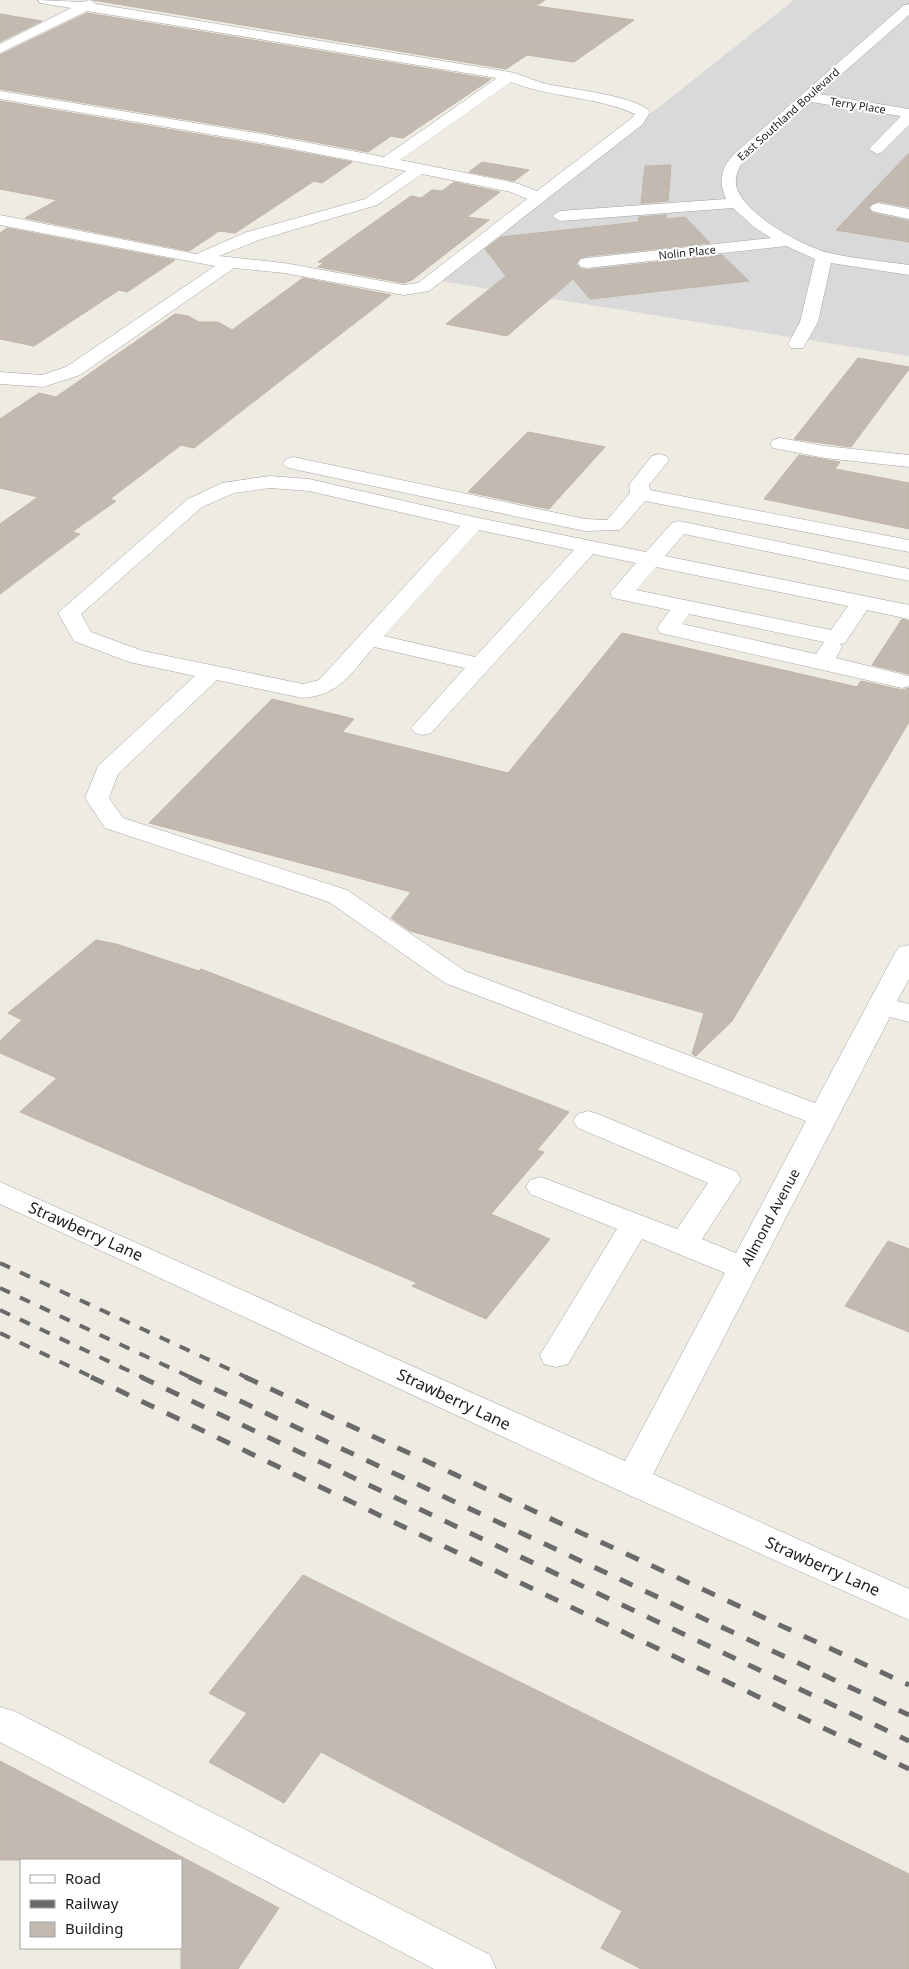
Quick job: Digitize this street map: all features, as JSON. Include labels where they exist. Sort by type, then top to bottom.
[{"type":"street","points":[[0,220],[198,258],[284,268],[404,290],[423,287],[638,120],[643,112],[620,102],[541,89],[510,76],[45,0]]},
{"type":"street","points":[[0,49],[99,0]]},
{"type":"street","name":"East Southland Boulevard","points":[[909,8],[739,157],[730,169],[728,180],[730,192],[738,204],[750,216],[787,241],[824,258],[909,270]]},
{"type":"street","points":[[388,162],[510,76]]},
{"type":"street","points":[[0,94],[176,126],[337,150],[419,169],[516,188],[538,198]]},
{"type":"street","name":"Terry Place","points":[[807,97],[909,112]]},
{"type":"street","points":[[877,149],[909,117]]},
{"type":"street","points":[[198,258],[253,236],[371,202],[419,169]]},
{"type":"street","points":[[560,216],[738,204]]},
{"type":"street","points":[[878,208],[909,214]]},
{"type":"street","name":"Nolin Place","points":[[587,263],[787,241]]},
{"type":"street","points":[[797,344],[809,322],[824,258]]},
{"type":"street","points":[[0,378],[43,381],[73,371],[230,263]]},
{"type":"street","points":[[780,444],[825,452],[909,461]]},
{"type":"street","points":[[294,463],[586,525],[613,526],[640,494],[639,485],[659,460]]},
{"type":"street","points":[[474,523],[327,685],[315,690],[303,691],[137,657],[82,636],[69,613],[195,503],[229,487],[270,482],[309,484],[474,523],[909,612]]},
{"type":"street","points":[[640,494],[909,546]]},
{"type":"street","points":[[837,638],[621,593],[679,527],[909,575]]},
{"type":"street","points":[[423,728],[588,547]]},
{"type":"street","points":[[822,662],[862,602]]},
{"type":"street","points":[[684,606],[668,628],[902,681]]},
{"type":"street","points":[[369,639],[479,665]]},
{"type":"street","points":[[212,672],[107,771],[97,798],[114,823],[338,896],[455,977],[823,1117]]},
{"type":"street","name":"Allmond Avenue","points":[[632,1481],[823,1117],[895,1009],[909,953]]},
{"type":"street","points":[[588,1121],[726,1179],[683,1244]]},
{"type":"street","points":[[541,1187],[743,1268]]},
{"type":"street","name":"Strawberry Lane","points":[[0,1192],[632,1481],[909,1605]]},
{"type":"street","points":[[556,1355],[636,1225]]},
{"type":"street","points":[[0,1723],[472,1968]]},
{"type":"shaded area","points":[[794,0],[909,0],[909,356],[440,281]]},
{"type":"building","points":[[93,0],[545,0],[536,6],[634,20],[574,62],[527,55],[506,69]]},
{"type":"building","points":[[87,13],[491,79],[403,138],[391,136],[368,152],[262,132],[0,89],[0,55]]},
{"type":"building","points":[[0,14],[42,21],[0,42]]},
{"type":"building","points":[[0,101],[352,162],[322,183],[314,181],[235,233],[219,231],[189,251],[25,218],[57,200],[0,189]]},
{"type":"building","points":[[909,153],[909,207],[878,201],[868,207],[872,213],[909,221],[909,242],[836,230]]},
{"type":"building","points":[[482,162],[529,170],[514,181],[469,172]]},
{"type":"building","points":[[671,165],[668,201],[641,203],[645,166]]},
{"type":"building","points":[[454,182],[500,192],[467,217],[489,220],[412,280],[404,283],[318,267],[324,263],[318,262],[411,196],[421,198],[432,190],[442,191]]},
{"type":"building","points":[[666,215],[666,219],[685,217],[710,243],[587,256],[580,258],[576,264],[581,269],[587,270],[722,255],[749,281],[590,299],[573,279],[507,336],[446,324],[506,276],[485,249],[501,237],[639,222],[639,217]]},
{"type":"building","points":[[7,228],[175,260],[127,292],[119,290],[34,346],[0,339],[0,233]]},
{"type":"building","points":[[303,278],[391,295],[194,448],[181,445],[110,499],[116,501],[72,532],[80,534],[0,594],[0,524],[38,497],[0,488],[0,419],[39,393],[56,397],[175,314],[188,316],[199,322],[218,322],[232,330]]},
{"type":"building","points":[[858,358],[909,367],[909,369],[851,447],[794,439]]},
{"type":"building","points":[[528,432],[605,447],[549,509],[468,492]]},
{"type":"building","points":[[799,455],[840,462],[835,469],[909,483],[909,529],[764,499]]},
{"type":"building","points":[[902,619],[909,621],[909,674],[872,665]]},
{"type":"building","points":[[622,633],[857,687],[861,681],[902,690],[909,688],[909,722],[732,1021],[696,1056],[692,1054],[704,1013],[410,931],[391,918],[411,892],[149,823],[272,699],[354,719],[342,732],[508,773]]},
{"type":"building","points":[[96,940],[116,944],[199,971],[201,969],[569,1112],[537,1150],[544,1152],[491,1214],[550,1239],[486,1319],[412,1286],[417,1283],[20,1112],[57,1078],[0,1053],[0,1041],[22,1020],[8,1013]]},
{"type":"building","points":[[888,1241],[909,1249],[909,1332],[845,1306]]},
{"type":"building","points":[[303,1575],[909,1874],[909,1969],[641,1969],[601,1948],[622,1911],[321,1752],[284,1803],[209,1762],[247,1713],[209,1693]]},
{"type":"building","points":[[0,1761],[279,1908],[238,1969],[181,1969],[182,1859],[0,1860]]},
{"type":"railway","points":[[0,1263],[248,1378]]},
{"type":"railway","points":[[0,1288],[192,1378]]},
{"type":"railway","points":[[0,1310],[144,1378]]},
{"type":"railway","points":[[0,1333],[94,1378]]},
{"type":"railway","points":[[91,1377],[909,1769]]},
{"type":"railway","points":[[141,1377],[909,1741]]},
{"type":"railway","points":[[189,1377],[909,1715]]},
{"type":"railway","points":[[245,1377],[909,1685]]}]
